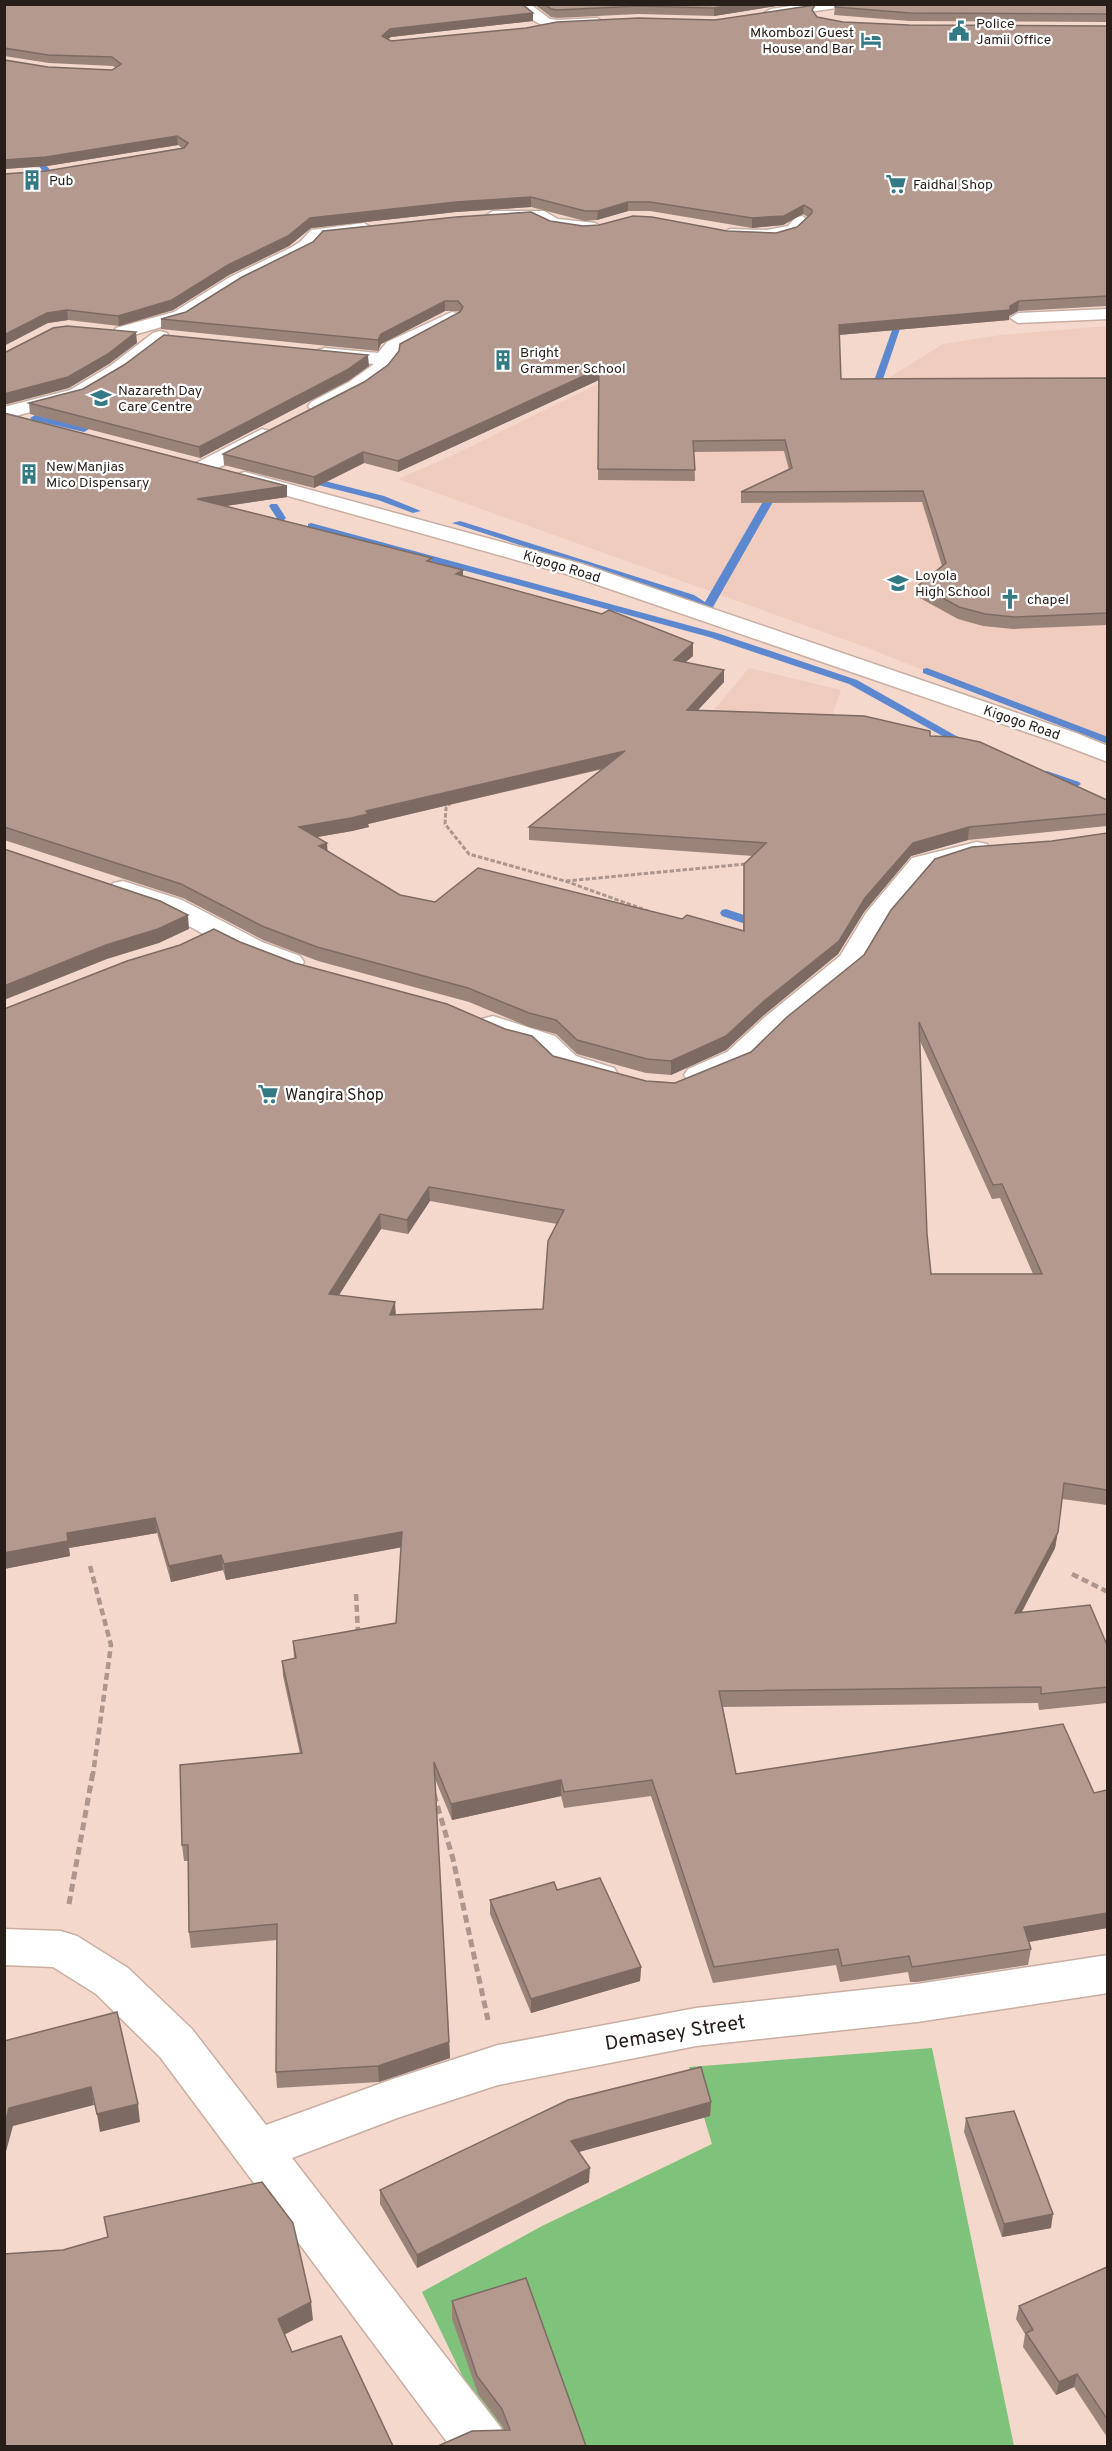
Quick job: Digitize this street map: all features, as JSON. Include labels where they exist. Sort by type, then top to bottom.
[{"type":"street","points":[[521,4],[546,22],[557,24]]},
{"type":"street","points":[[754,16],[836,5]]},
{"type":"street","points":[[822,20],[821,17],[836,5]]},
{"type":"street","points":[[526,30],[557,24],[611,21]]},
{"type":"street","points":[[473,217],[531,214],[544,216],[554,223],[592,228],[609,224]]},
{"type":"street","points":[[716,232],[767,235],[794,230],[802,221]]},
{"type":"street","points":[[123,332],[180,316],[236,280],[306,246],[317,234],[380,227]]},
{"type":"street","points":[[389,360],[387,353],[394,346],[452,317]]},
{"type":"street","points":[[4,415],[77,394],[169,338],[99,330]]},
{"type":"street","points":[[304,352],[389,360]]},
{"type":"street","points":[[305,413],[356,387],[380,370],[389,360]]},
{"type":"street","points":[[4,415],[38,424]]},
{"type":"street","points":[[203,467],[276,428]]},
{"type":"street","name":"Kigogo Road","points":[[181,461],[574,569],[1067,738],[1107,755]]},
{"type":"street","points":[[675,1086],[738,1058],[851,960],[876,919],[922,864],[968,850],[1004,848]]},
{"type":"street","points":[[93,879],[172,906],[252,948],[318,972]]},
{"type":"street","points":[[189,942],[217,928]]},
{"type":"street","points":[[468,1014],[517,1035],[544,1042],[565,1062],[624,1079]]},
{"type":"street","points":[[4,1947],[61,1949],[112,1981],[176,2043],[478,2445]]},
{"type":"street","name":"Demasey Street","points":[[256,2150],[393,2098],[498,2065],[696,2027],[917,2002],[1107,1974]]},
{"type":"lane","points":[[1018,318],[1107,314]]},
{"type":"path","points":[[454,798],[446,808],[445,824],[469,854],[565,881],[654,913]]},
{"type":"path","points":[[565,881],[750,864]]},
{"type":"path","points":[[61,1949],[89,1803],[111,1645],[90,1566]]},
{"type":"path","points":[[1071,1574],[1107,1592]]},
{"type":"path","points":[[356,1594],[358,1635]]},
{"type":"path","points":[[432,1786],[453,1859],[498,2065]]},
{"type":"shaded area","name":"Loyola High School","points":[[1107,326],[1107,744],[868,648],[398,479],[449,457],[610,378],[874,387],[943,344],[1001,335]]},
{"type":"shaded area","points":[[749,668],[841,690],[827,730],[704,722]]},
{"type":"green space","points":[[932,2048],[1014,2446],[496,2446],[422,2292],[542,2226],[712,2144],[689,2067]]},
{"type":"building","points":[[4,4],[522,4],[533,13],[390,29],[382,36],[391,41],[526,28],[557,22],[638,18],[715,20],[815,5],[812,10],[817,17],[843,22],[909,25],[1107,26],[1107,296],[1019,301],[1010,306],[1010,310],[839,325],[841,379],[1107,378],[1107,613],[1014,617],[985,614],[959,607],[919,585],[946,563],[923,491],[741,492],[792,468],[785,440],[693,441],[695,470],[598,469],[599,369],[398,461],[363,452],[314,477],[223,454],[364,382],[388,365],[399,351],[400,344],[460,312],[463,307],[458,301],[445,301],[381,334],[378,340],[161,319],[186,312],[242,277],[313,242],[323,231],[456,217],[531,212],[550,221],[583,226],[599,225],[633,216],[652,217],[727,231],[776,233],[797,227],[812,213],[812,210],[804,205],[784,216],[752,218],[650,202],[628,202],[598,211],[585,211],[531,197],[456,202],[310,218],[288,236],[228,265],[172,300],[118,316],[67,310],[47,313],[4,335],[4,174],[46,171],[184,148],[188,143],[177,136],[46,157],[4,160],[4,60],[48,67],[112,70],[121,64],[112,57],[48,55],[4,48]]},
{"type":"building","points":[[545,4],[737,4],[714,8],[638,6],[557,10]]},
{"type":"building","points":[[838,4],[1107,4],[1107,14],[910,13],[835,7]]},
{"type":"building","points":[[67,326],[136,332],[108,354],[68,377],[4,394],[4,353],[53,328]]},
{"type":"building","points":[[164,335],[368,355],[347,370],[199,447],[29,403],[83,389],[124,365]]},
{"type":"building","points":[[4,413],[287,486],[197,499],[432,558],[427,561],[463,570],[456,574],[602,614],[609,610],[693,643],[674,660],[724,670],[687,710],[864,716],[930,731],[930,736],[956,737],[980,742],[1107,800],[1107,814],[969,827],[913,843],[865,898],[839,941],[764,1001],[726,1036],[671,1061],[647,1059],[577,1040],[556,1020],[529,1013],[468,988],[317,947],[262,926],[181,884],[4,827]],"holes":[[[625,751],[529,827],[766,843],[744,864],[744,931],[687,915],[682,919],[478,868],[435,902],[400,895],[319,846],[327,843],[299,827],[351,818],[368,814],[366,811]]]},
{"type":"building","points":[[1107,833],[1107,1490],[1064,1483],[1058,1532],[1015,1613],[1090,1605],[1107,1645],[1107,1687],[1041,1694],[1041,1687],[719,1691],[736,1774],[1063,1724],[1094,1793],[1107,1790],[1107,1913],[1024,1927],[1031,1949],[912,1967],[909,1956],[842,1966],[838,1949],[714,1967],[652,1780],[564,1792],[561,1780],[451,1804],[434,1762],[449,2042],[378,2066],[276,2072],[277,1924],[189,1932],[188,1845],[182,1845],[180,1765],[302,1753],[282,1661],[296,1658],[293,1641],[396,1623],[402,1532],[224,1564],[221,1555],[169,1566],[155,1518],[67,1533],[68,1541],[4,1553],[4,1009],[127,961],[180,945],[214,929],[240,942],[295,963],[447,1004],[505,1029],[532,1036],[553,1056],[646,1081],[675,1083],[751,1052],[787,1017],[864,955],[891,910],[935,859],[972,847],[1052,841]],"holes":[[[919,1022],[993,1185],[1002,1184],[1042,1274],[931,1274],[927,1234]],[[429,1187],[564,1210],[548,1241],[543,1309],[390,1315],[395,1302],[329,1294],[380,1214],[407,1220]]]},
{"type":"building","points":[[4,849],[160,901],[188,915],[158,929],[106,945],[4,986]]},
{"type":"building","points":[[600,1878],[641,1967],[531,1999],[490,1900],[554,1882],[557,1890]]},
{"type":"building","points":[[117,2012],[138,2104],[97,2114],[91,2087],[9,2108],[4,2127],[4,2041]]},
{"type":"building","points":[[701,2067],[711,2102],[571,2141],[590,2168],[417,2255],[380,2190],[568,2100]]},
{"type":"building","points":[[1014,2111],[1053,2214],[1004,2224],[966,2118]]},
{"type":"building","points":[[262,2182],[293,2223],[311,2302],[278,2319],[292,2352],[341,2336],[393,2446],[4,2446],[4,2254],[63,2250],[108,2237],[104,2217]]},
{"type":"building","points":[[1107,2267],[1107,2419],[1077,2374],[1059,2382],[1026,2333],[1033,2330],[1019,2306]]},
{"type":"building","points":[[526,2278],[586,2446],[438,2446],[472,2431],[510,2430],[502,2409],[477,2376],[452,2301]]},
{"type":"waterway","points":[[4,144],[27,146],[58,185]]},
{"type":"waterway","points":[[860,388],[879,379],[894,332],[902,316],[897,317]]},
{"type":"waterway","points":[[35,418],[84,429]]},
{"type":"waterway","points":[[305,479],[381,498],[416,511]]},
{"type":"waterway","points":[[707,608],[777,486]]},
{"type":"waterway","points":[[274,506],[281,518]]},
{"type":"waterway","points":[[457,523],[690,597],[707,608]]},
{"type":"waterway","points":[[311,526],[713,635],[853,682],[968,746]]},
{"type":"waterway","points":[[707,608],[719,615]]},
{"type":"waterway","points":[[927,671],[1108,741]]},
{"type":"waterway","points":[[1047,774],[1075,784]]},
{"type":"waterway","points":[[726,913],[763,926]]},
{"type":"place","name":"Police Jamii Office","points":[[959,31]]},
{"type":"place","name":"Mkombozi Guest House and Bar","points":[[871,40]]},
{"type":"place","name":"Pub","points":[[32,180]]},
{"type":"place","name":"Faidhal Shop","points":[[896,184]]},
{"type":"place","name":"Bright Grammer School","points":[[503,360]]},
{"type":"place","name":"Nazareth Day Care Centre","points":[[101,398]]},
{"type":"place","name":"New Manjias Mico Dispensary","points":[[29,474]]},
{"type":"place","name":"Loyola High School","points":[[898,583]]},
{"type":"place","name":"chapel","points":[[1010,599]]},
{"type":"place","name":"Wangira Shop","points":[[268,1094]]}]
